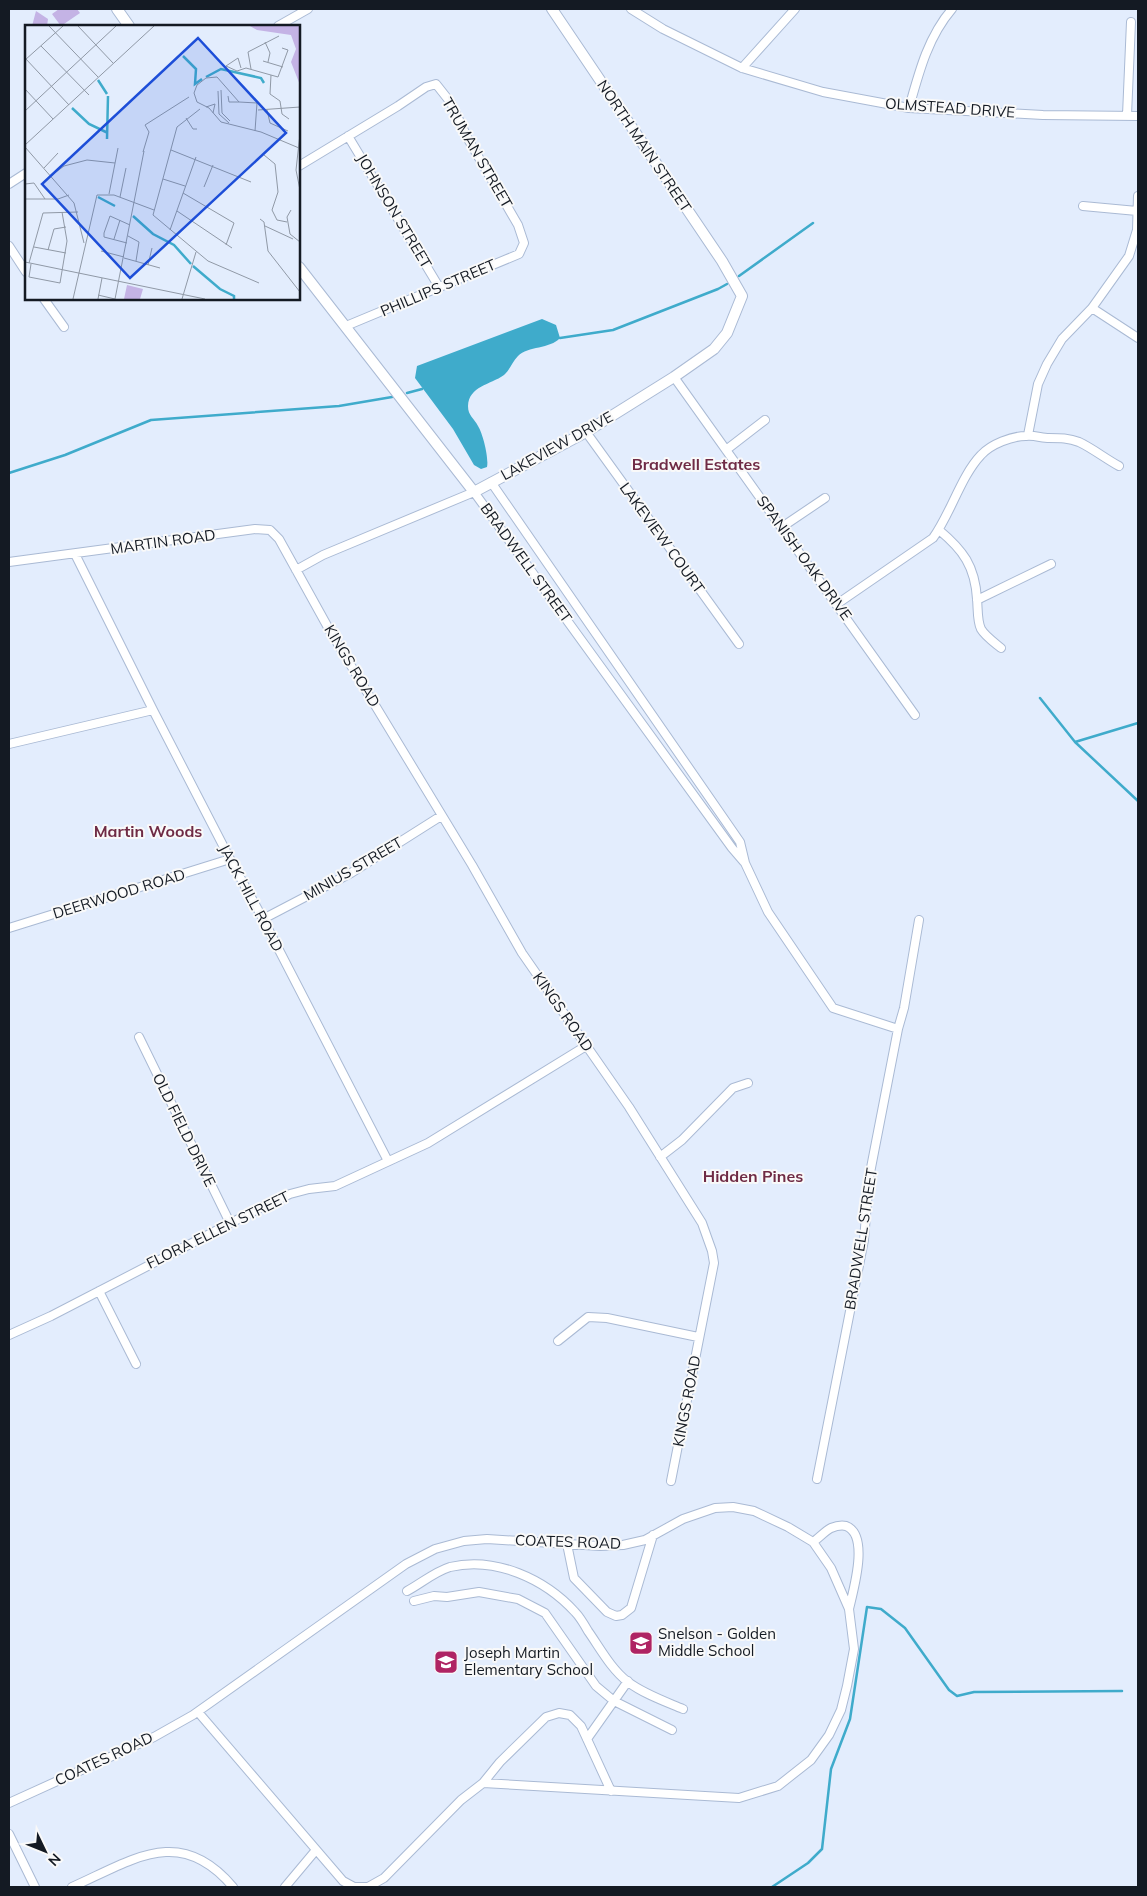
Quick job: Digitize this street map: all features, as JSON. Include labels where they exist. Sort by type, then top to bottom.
[{"type":"street","points":[[117,9],[128,25]]},
{"type":"street","points":[[280,25],[308,9]]},
{"type":"street","name":"NORTH MAIN STREET","points":[[552,9],[735,283]]},
{"type":"street","name":"OLMSTEAD DRIVE","points":[[631,9],[664,29],[742,68],[823,92],[909,108],[1043,115],[1138,116]]},
{"type":"street","points":[[742,68],[795,9]]},
{"type":"street","points":[[909,108],[920,70],[933,36],[952,9]]},
{"type":"street","points":[[1127,115],[1131,22]]},
{"type":"street","name":"TRUMAN STREET","points":[[348,136],[426,87],[436,84],[451,103],[468,139],[518,225],[524,243]]},
{"type":"street","points":[[300,165],[348,136]]},
{"type":"street","name":"JOHNSON STREET","points":[[348,136],[439,287]]},
{"type":"street","points":[[9,184],[25,174]]},
{"type":"street","points":[[1028,436],[1038,384],[1047,364],[1062,339],[1092,308],[1129,256],[1137,230],[1138,196]]},
{"type":"street","points":[[1083,206],[1137,211]]},
{"type":"street","name":"PHILLIPS STREET","points":[[346,326],[519,254],[524,243]]},
{"type":"street","points":[[9,246],[25,270]]},
{"type":"street","name":"BRADWELL STREET","points":[[300,268],[474,492],[732,848],[745,863]]},
{"type":"street","name":"LAKEVIEW DRIVE","points":[[296,570],[323,555],[474,492],[586,432],[674,377],[714,348],[727,333],[742,296],[735,283]]},
{"type":"street","points":[[45,300],[64,327]]},
{"type":"street","points":[[1092,308],[1138,338]]},
{"type":"street","name":"SPANISH OAK DRIVE","points":[[674,377],[916,715]]},
{"type":"street","points":[[726,450],[765,420]]},
{"type":"street","name":"LAKEVIEW COURT","points":[[586,432],[739,644]]},
{"type":"street","points":[[837,604],[933,538],[966,477],[982,454],[1012,438],[1028,436],[1062,437],[1080,442],[1119,466]]},
{"type":"street","name":"BRADWELL STREET","points":[[491,482],[740,842],[745,863],[756,889],[778,929],[833,1008],[898,1029]]},
{"type":"street","points":[[782,527],[824,498]]},
{"type":"street","name":"MARTIN ROAD","points":[[9,562],[255,529],[270,530],[280,539],[296,570]]},
{"type":"street","points":[[939,530],[958,546],[971,568],[982,631],[1001,648]]},
{"type":"street","name":"JACK HILL ROAD","points":[[75,554],[153,710],[388,1161]]},
{"type":"street","points":[[977,600],[1051,564]]},
{"type":"street","name":"KINGS ROAD","points":[[296,570],[441,816],[472,865],[522,953],[629,1107],[702,1223],[712,1251],[714,1263],[671,1481]]},
{"type":"street","points":[[9,744],[153,710]]},
{"type":"street","name":"MINIUS STREET","points":[[263,919],[351,873],[441,816]]},
{"type":"street","name":"DEERWOOD ROAD","points":[[9,928],[230,859]]},
{"type":"street","name":"BRADWELL STREET","points":[[818,1479],[864,1240],[869,1178],[898,1029],[904,1008],[919,920]]},
{"type":"street","name":"OLD FIELD DRIVE","points":[[139,1037],[230,1223]]},
{"type":"street","name":"FLORA ELLEN STREET","points":[[9,1335],[51,1316],[290,1194],[335,1186],[428,1143],[586,1046]]},
{"type":"street","points":[[660,1157],[678,1144],[733,1088],[748,1083]]},
{"type":"street","points":[[99,1291],[136,1364]]},
{"type":"street","points":[[558,1341],[588,1317],[607,1318],[698,1338]]},
{"type":"street","name":"COATES ROAD","points":[[9,1803],[154,1737],[198,1712],[395,1572],[435,1549],[464,1541],[486,1539],[623,1545],[645,1540],[683,1519],[715,1508],[733,1507],[754,1511],[788,1527],[813,1542],[831,1568],[849,1609],[854,1649],[848,1686],[841,1710],[829,1735],[811,1760],[778,1786],[740,1798],[483,1783]]},
{"type":"street","points":[[813,1542],[831,1528],[842,1525],[850,1528],[856,1535],[859,1544],[858,1565],[849,1609]]},
{"type":"street","points":[[567,1544],[574,1578],[607,1612],[616,1616],[627,1612],[631,1608],[653,1535]]},
{"type":"street","points":[[407,1591],[426,1578],[450,1568],[484,1564],[526,1576],[555,1594],[576,1612],[613,1667],[628,1681],[659,1699],[683,1709]]},
{"type":"street","points":[[414,1601],[434,1596],[479,1592],[518,1599],[545,1613],[596,1686],[614,1701],[672,1730]]},
{"type":"street","points":[[587,1739],[628,1681]]},
{"type":"street","points":[[198,1712],[343,1881],[354,1887],[368,1887],[384,1878],[461,1800],[483,1783],[500,1762],[546,1717],[559,1713],[570,1715],[582,1726],[611,1791]]},
{"type":"street","points":[[9,1834],[35,1887]]},
{"type":"street","points":[[285,1887],[316,1850]]},
{"type":"street","points":[[72,1887],[154,1852],[191,1854],[208,1862],[233,1887]]},
{"type":"shaded area","points":[[59,9],[77,9],[80,13],[62,25],[60,25],[52,14]]},
{"type":"shaded area","points":[[36,11],[48,19],[47,25],[32,25]]},
{"type":"water","points":[[542,319],[556,325],[560,338],[551,344],[522,353],[504,375],[476,390],[469,399],[469,412],[484,440],[487,467],[481,469],[474,465],[453,429],[415,378],[417,366]]},
{"type":"waterway","points":[[739,276],[813,223]]},
{"type":"waterway","points":[[560,338],[613,330],[727,284]]},
{"type":"waterway","points":[[407,393],[422,389]]},
{"type":"waterway","points":[[9,473],[65,455],[151,420],[339,406],[392,397]]},
{"type":"waterway","points":[[1040,698],[1075,742],[1138,801]]},
{"type":"waterway","points":[[1075,742],[1138,723]]},
{"type":"waterway","points":[[772,1887],[808,1863],[822,1849],[831,1769],[850,1719],[867,1607],[881,1609],[905,1628],[949,1690],[957,1696],[974,1692],[1122,1691]]},
{"type":"place","name":"Snelson - Golden Middle School","points":[[641,1643]]},
{"type":"place","name":"Joseph Martin Elementary School","points":[[446,1662]]},
{"type":"district","name":"Bradwell Estates","points":[[696,464]]},
{"type":"district","name":"Martin Woods","points":[[148,831]]},
{"type":"district","name":"Hidden Pines","points":[[753,1176]]}]
